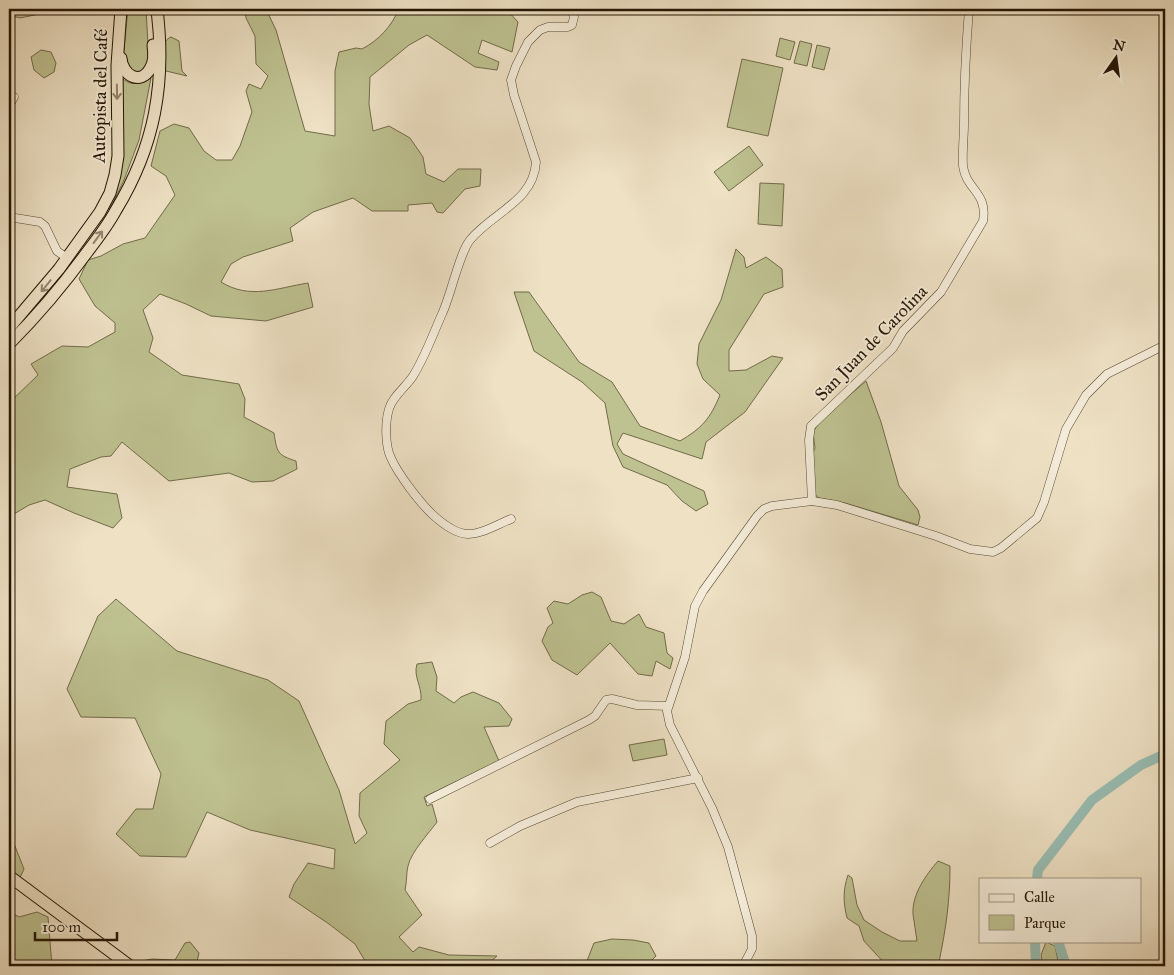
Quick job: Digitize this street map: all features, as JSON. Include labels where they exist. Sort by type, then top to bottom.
[{"type":"highway","name":"Autopista del Café","points":[[9,328],[43,290],[106,202],[115,175],[118,144],[116,65],[121,9]]},
{"type":"highway","points":[[125,9],[121,63],[124,71],[130,76],[135,77],[147,72],[153,63],[150,9]]},
{"type":"highway","points":[[9,344],[47,304],[71,274],[116,212],[137,170],[150,131],[160,80],[161,46],[157,9]]},
{"type":"highway","points":[[9,876],[130,966]]},
{"type":"street","points":[[511,519],[474,535],[462,534],[450,529],[436,518],[422,503],[390,457],[387,444],[387,419],[389,408],[413,376],[426,350],[447,302],[462,255],[469,241],[523,194],[531,183],[535,173],[536,162],[514,95],[511,80],[528,42],[540,30],[548,27],[568,27],[572,25],[574,17],[572,9]]},
{"type":"street","name":"San Juan de Carolina","points":[[812,501],[809,440],[811,426],[893,348],[908,324],[941,292],[983,221],[985,210],[983,202],[969,182],[963,166],[964,66],[969,9]]},
{"type":"street","points":[[9,106],[14,97]]},
{"type":"street","points":[[9,217],[40,222],[45,226],[57,251],[67,258]]},
{"type":"street","points":[[743,966],[752,949],[752,936],[728,846],[698,778],[667,716],[668,706],[685,657],[692,612],[703,591],[758,516],[764,509],[772,506],[812,501],[844,506],[970,549],[993,552],[1001,548],[1037,518],[1044,502],[1066,429],[1086,395],[1107,374],[1165,345]]},
{"type":"street","points":[[430,799],[590,720],[606,700],[612,699],[638,705],[668,706]]},
{"type":"street","points":[[490,843],[520,826],[577,802],[698,778]]},
{"type":"green space","points":[[9,9],[50,9],[49,12],[20,18],[9,15]]},
{"type":"green space","points":[[128,9],[146,9],[149,63],[144,72],[133,74],[123,59]]},
{"type":"green space","points":[[245,9],[266,9],[276,30],[305,131],[335,136],[335,71],[339,52],[356,48],[362,49],[374,41],[392,22],[399,9],[506,9],[518,22],[512,52],[482,40],[478,53],[499,62],[497,70],[475,67],[427,35],[409,45],[370,77],[369,104],[373,131],[389,126],[410,138],[423,157],[426,174],[444,182],[458,169],[481,169],[480,186],[465,189],[443,213],[437,212],[432,203],[408,205],[408,211],[372,211],[353,198],[313,212],[290,228],[293,241],[243,257],[231,264],[221,282],[253,292],[308,283],[313,307],[266,321],[211,316],[160,294],[143,310],[153,338],[149,352],[182,375],[239,384],[245,399],[244,417],[274,433],[277,449],[281,455],[296,461],[297,469],[273,481],[252,482],[229,473],[169,481],[122,442],[111,456],[101,457],[70,469],[67,487],[117,494],[122,518],[113,528],[45,500],[29,505],[9,517],[9,403],[38,375],[31,364],[62,346],[88,347],[115,332],[115,323],[95,306],[79,279],[88,260],[101,256],[123,244],[145,238],[175,195],[166,176],[151,166],[160,131],[174,124],[189,128],[204,151],[216,160],[232,160],[240,146],[252,112],[246,91],[249,84],[261,89],[268,76],[256,64],[255,36],[246,18]]},
{"type":"green space","points":[[171,37],[179,41],[182,71],[187,76],[162,70],[163,47],[167,39]]},
{"type":"green space","points":[[780,38],[795,42],[790,60],[776,56]]},
{"type":"green space","points":[[800,41],[812,44],[807,66],[794,63]]},
{"type":"green space","points":[[817,45],[830,48],[824,70],[812,67]]},
{"type":"green space","points":[[41,50],[51,52],[56,63],[54,72],[44,78],[34,70],[31,57]]},
{"type":"green space","points":[[742,59],[783,68],[768,136],[727,127]]},
{"type":"green space","points":[[120,77],[136,84],[151,78],[139,140],[124,180],[110,209],[107,207],[118,178]]},
{"type":"green space","points":[[749,146],[763,165],[729,191],[714,172]]},
{"type":"green space","points":[[760,183],[784,184],[782,226],[758,224]]},
{"type":"green space","points":[[736,249],[744,257],[746,268],[766,257],[782,269],[783,287],[764,294],[729,350],[729,371],[746,370],[772,356],[783,358],[745,412],[706,442],[702,459],[623,433],[617,444],[623,454],[704,491],[708,504],[696,511],[682,501],[667,485],[623,467],[613,446],[605,403],[582,382],[534,351],[514,292],[529,292],[579,362],[612,382],[640,426],[680,441],[694,432],[704,422],[713,410],[720,395],[703,379],[697,364],[699,344],[721,300]]},
{"type":"green space","points":[[866,381],[881,422],[899,486],[918,510],[920,517],[918,525],[845,503],[819,498],[814,494],[813,453],[815,448],[813,432],[822,419]]},
{"type":"green space","points":[[592,592],[601,597],[611,621],[624,624],[639,614],[646,627],[664,633],[667,653],[673,658],[670,669],[656,661],[652,676],[638,674],[610,643],[577,675],[552,660],[542,641],[548,627],[553,623],[547,608],[554,601],[568,604],[582,595]]},
{"type":"green space","points":[[116,599],[177,651],[268,680],[299,701],[339,790],[355,844],[367,833],[359,816],[360,793],[400,760],[384,744],[386,721],[408,704],[421,700],[416,673],[417,664],[432,662],[437,677],[436,691],[454,703],[461,697],[473,692],[499,703],[512,719],[509,726],[484,727],[499,761],[424,797],[427,806],[432,804],[437,822],[416,849],[410,861],[407,869],[405,890],[422,915],[399,937],[413,952],[419,947],[449,955],[497,956],[486,966],[368,966],[355,944],[289,897],[294,884],[308,863],[334,869],[335,849],[250,830],[207,812],[186,857],[140,856],[116,834],[136,809],[153,809],[161,774],[135,718],[81,717],[67,689],[98,616]]},
{"type":"green space","points":[[664,739],[667,755],[633,761],[629,745]]},
{"type":"green space","points":[[9,831],[24,869],[9,901]]},
{"type":"green space","points":[[938,861],[950,866],[947,914],[939,962],[955,966],[887,966],[864,941],[859,926],[847,918],[844,896],[848,875],[852,878],[857,905],[864,920],[900,941],[917,941],[913,914],[915,899],[917,892]]},
{"type":"green space","points":[[9,911],[19,917],[37,912],[48,917],[52,966],[9,966]]},
{"type":"green space","points":[[612,939],[649,943],[656,956],[646,966],[585,966],[594,943]]},
{"type":"green space","points":[[190,942],[199,953],[196,966],[117,966],[152,959],[175,960],[185,943]]},
{"type":"green space","points":[[1046,942],[1055,946],[1059,966],[1043,966],[1041,955]]},
{"type":"waterway","points":[[1037,878],[1038,870],[1092,800],[1141,765],[1165,754]]},
{"type":"waterway","points":[[1035,942],[1036,966]]},
{"type":"waterway","points":[[1058,942],[1066,966]]}]
